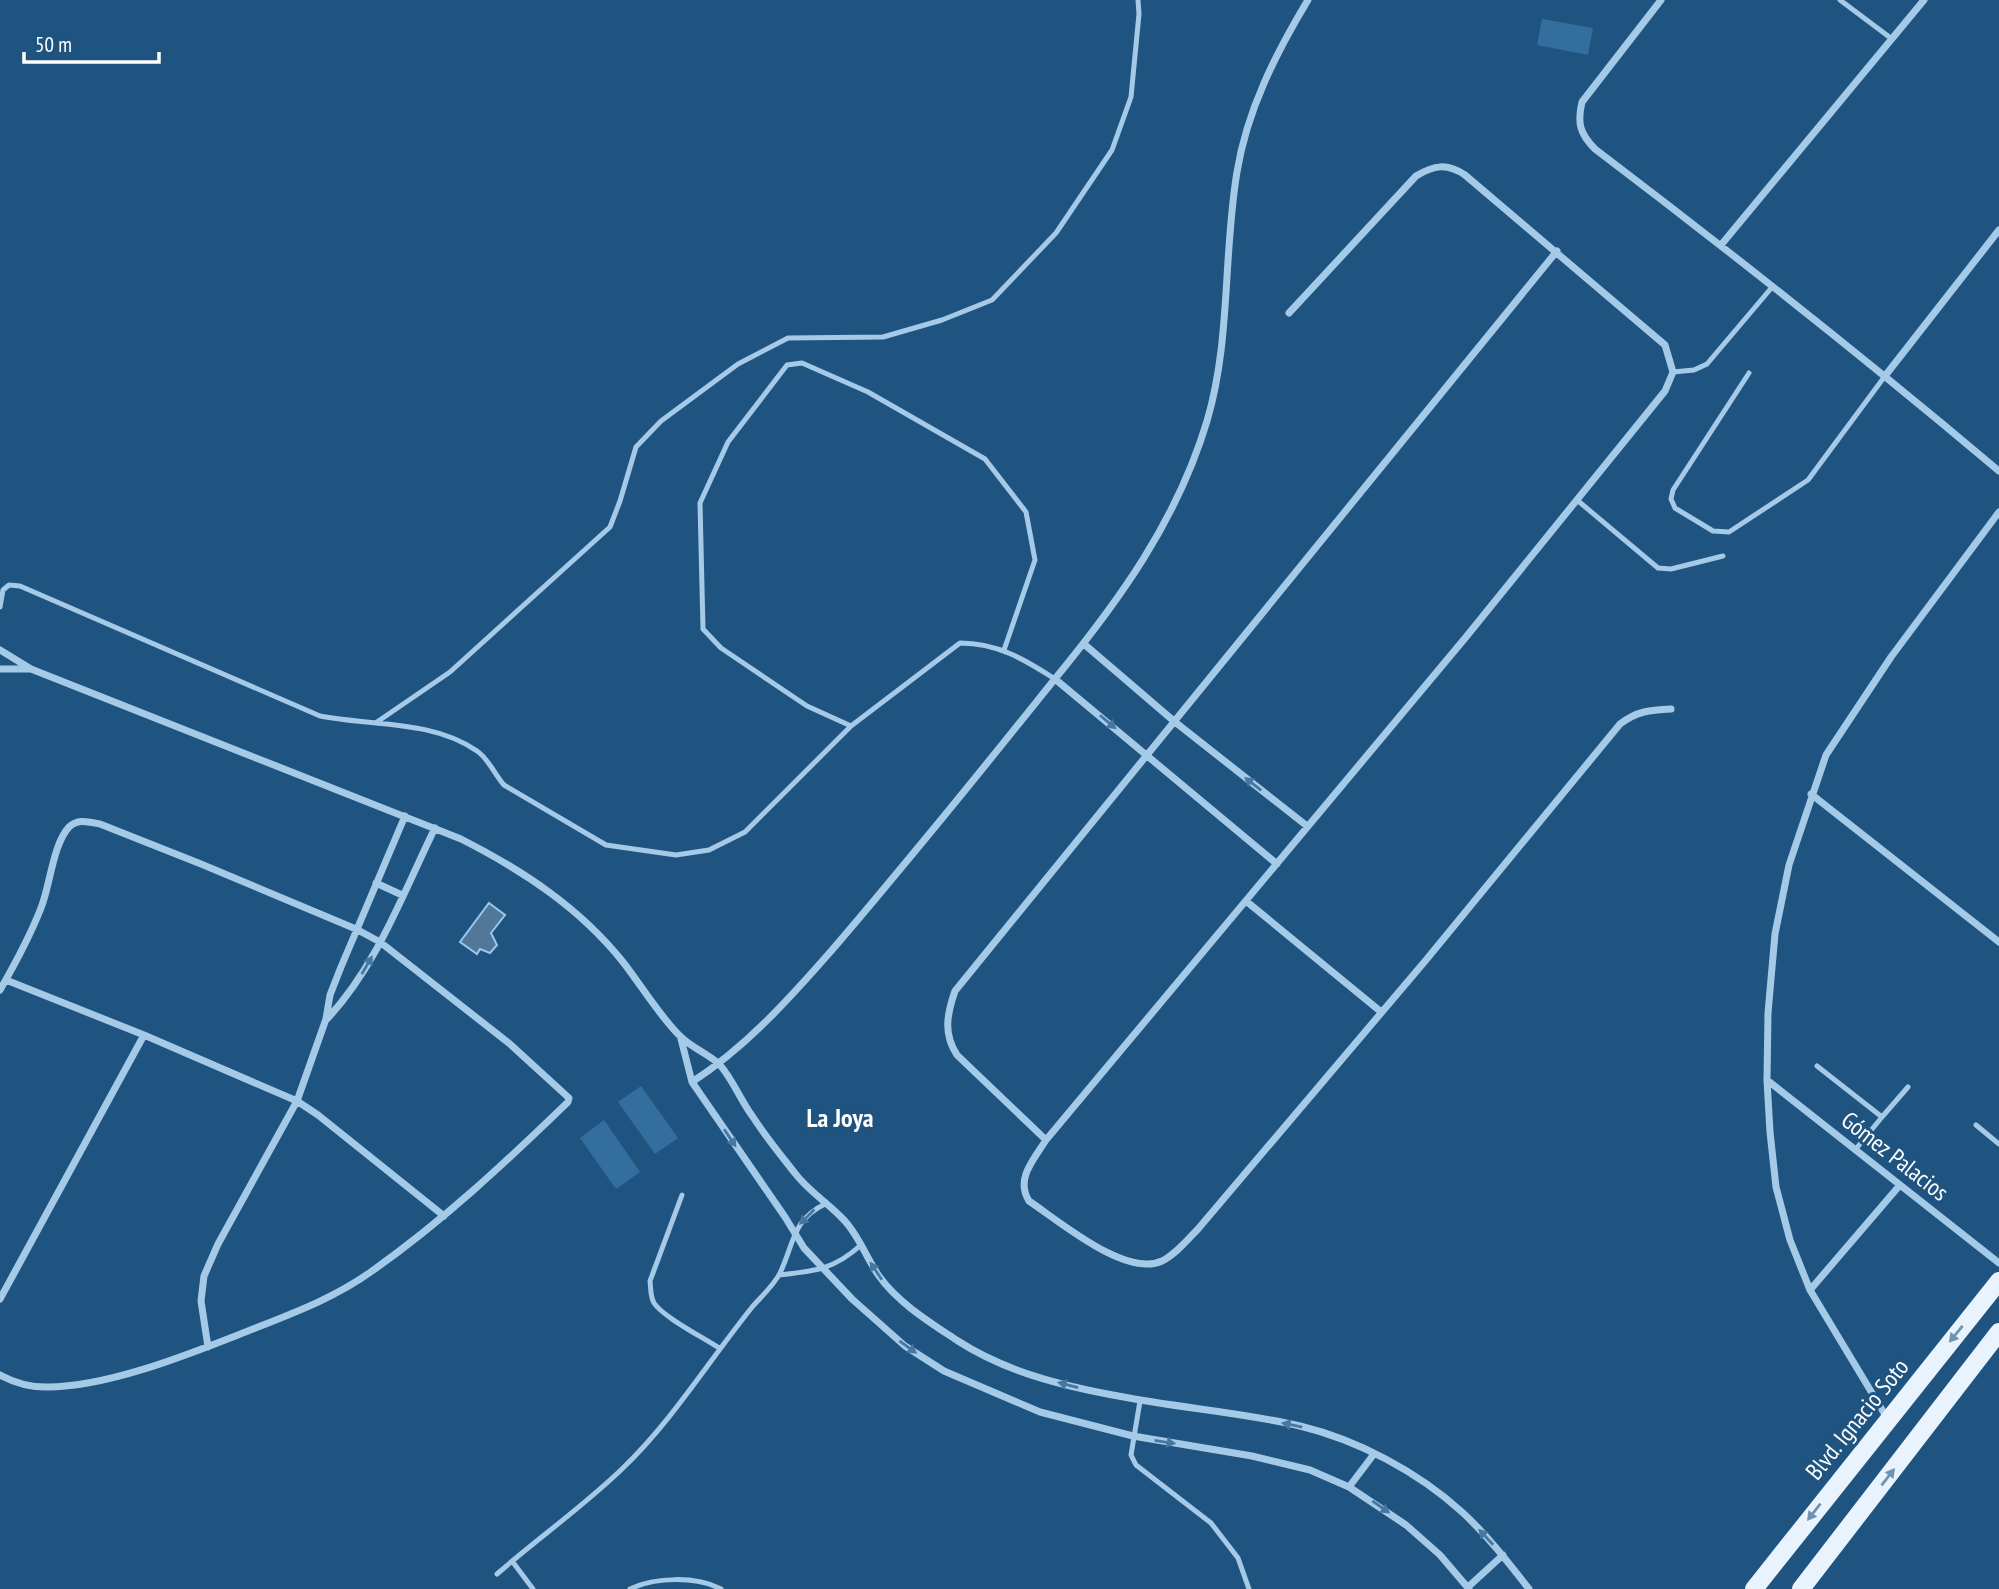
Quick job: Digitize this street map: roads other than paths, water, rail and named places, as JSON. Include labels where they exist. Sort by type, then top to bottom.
[{"type":"main road","name":"Blvd. Ignacio Soto","points":[[1754,1589],[1999,1281]]},
{"type":"main road","points":[[1801,1589],[1997,1339]]},
{"type":"street","points":[[692,1082],[719,1064],[794,993],[876,899],[1084,644],[1127,587],[1155,541],[1188,477],[1208,420],[1218,375],[1225,309],[1227,251],[1237,170],[1249,121],[1277,53],[1308,0]]},
{"type":"street","points":[[1661,0],[1582,102],[1580,128],[1595,149],[1773,286],[1999,471]]},
{"type":"street","points":[[1721,245],[1922,3]]},
{"type":"street","points":[[1289,313],[1416,176],[1430,168],[1443,166],[1465,175],[1558,251],[1665,345],[1673,372],[1665,391],[1577,500],[1046,1140],[1029,1165],[1023,1180],[1024,1192],[1029,1201],[1113,1257],[1147,1265],[1159,1263],[1170,1256],[1198,1229],[1380,1011],[1426,960],[1620,724],[1631,715],[1647,710],[1671,709]]},
{"type":"street","points":[[1885,376],[1999,230]]},
{"type":"street","points":[[1046,1140],[957,1055],[949,1044],[949,1009],[955,991],[1558,251]]},
{"type":"street","points":[[1888,1420],[1810,1290],[1790,1240],[1776,1188],[1767,1080],[1768,1013],[1776,934],[1789,865],[1826,755],[1858,704],[1999,512]]},
{"type":"street","points":[[1084,644],[1175,722],[1307,826]]},
{"type":"street","points":[[0,650],[31,669],[435,828],[504,861],[542,886],[585,920],[621,959],[681,1038],[719,1064],[754,1119],[795,1174],[842,1217],[889,1290],[961,1343],[1006,1367],[1094,1392],[1239,1415],[1301,1427],[1337,1438],[1374,1454],[1418,1479],[1461,1510],[1530,1589]]},
{"type":"street","points":[[0,669],[31,669]]},
{"type":"street","points":[[1055,680],[1277,864]]},
{"type":"street","points":[[1811,794],[1999,942]]},
{"type":"street","points":[[208,1347],[201,1301],[204,1276],[218,1244],[297,1101],[326,1019],[330,995],[405,816]]},
{"type":"street","points":[[0,990],[43,905],[61,840],[67,829],[74,823],[83,821],[100,824],[356,929],[380,942],[510,1044],[569,1098],[515,1153],[444,1216],[370,1273],[334,1294],[208,1347],[147,1368],[92,1382],[47,1387],[19,1385],[0,1375]]},
{"type":"street","points":[[326,1019],[345,1000],[380,942],[435,828]]},
{"type":"street","points":[[376,883],[402,895]]},
{"type":"street","points":[[1246,901],[1380,1011]]},
{"type":"street","points":[[6,980],[144,1035],[297,1101],[444,1216]]},
{"type":"street","points":[[0,1299],[144,1035]]},
{"type":"street","points":[[681,1038],[692,1082],[794,1234],[822,1270],[905,1346],[944,1371],[1040,1412],[1133,1436],[1252,1456],[1310,1470],[1349,1487],[1406,1525],[1440,1555],[1469,1588],[1503,1555]]},
{"type":"street","name":"Gómez Palacios","points":[[1767,1080],[1999,1263]]},
{"type":"street","points":[[1810,1290],[1900,1185]]},
{"type":"street","points":[[1349,1487],[1374,1454]]},
{"type":"lane","points":[[375,723],[450,672],[610,527],[636,447],[661,421],[738,364],[788,338],[883,337],[943,320],[992,300],[1056,233],[1112,150],[1131,97],[1138,0]]},
{"type":"lane","points":[[1840,0],[1892,39]]},
{"type":"lane","points":[[1912,0],[1922,3]]},
{"type":"lane","points":[[1673,372],[1694,370],[1707,364],[1773,286]]},
{"type":"lane","points":[[851,726],[807,706],[720,648],[704,629],[700,503],[728,442],[786,365],[802,363],[868,391],[985,459],[1026,512],[1035,560],[1004,650]]},
{"type":"lane","points":[[1749,373],[1673,490],[1671,499],[1675,508],[1713,531],[1729,532],[1808,480],[1885,376]]},
{"type":"lane","points":[[1577,500],[1658,568],[1671,569],[1723,556]]},
{"type":"lane","points":[[0,607],[3,590],[9,585],[20,586],[320,716],[355,723],[391,723],[450,736],[480,752],[504,785],[606,845],[676,855],[709,850],[745,832],[851,726],[960,643],[981,643],[1017,655],[1055,680]]},
{"type":"lane","points":[[1817,1066],[1882,1117]]},
{"type":"lane","points":[[1855,1150],[1908,1087]]},
{"type":"lane","points":[[1976,1125],[1999,1144]]},
{"type":"lane","points":[[682,1195],[650,1281],[651,1293],[654,1303],[663,1312],[719,1348]]},
{"type":"lane","points":[[497,1574],[623,1468],[669,1416],[719,1348],[779,1275],[794,1234],[807,1215],[825,1204]]},
{"type":"lane","points":[[779,1275],[822,1270],[845,1259],[861,1245]]},
{"type":"lane","points":[[1140,1401],[1133,1436],[1132,1455],[1136,1465],[1211,1524],[1238,1558],[1249,1589]]},
{"type":"lane","points":[[512,1561],[533,1589]]},
{"type":"lane","points":[[630,1589],[640,1584],[676,1580],[711,1584],[721,1589]]},
{"type":"district","name":"La Joya","points":[[840,1117]]}]
